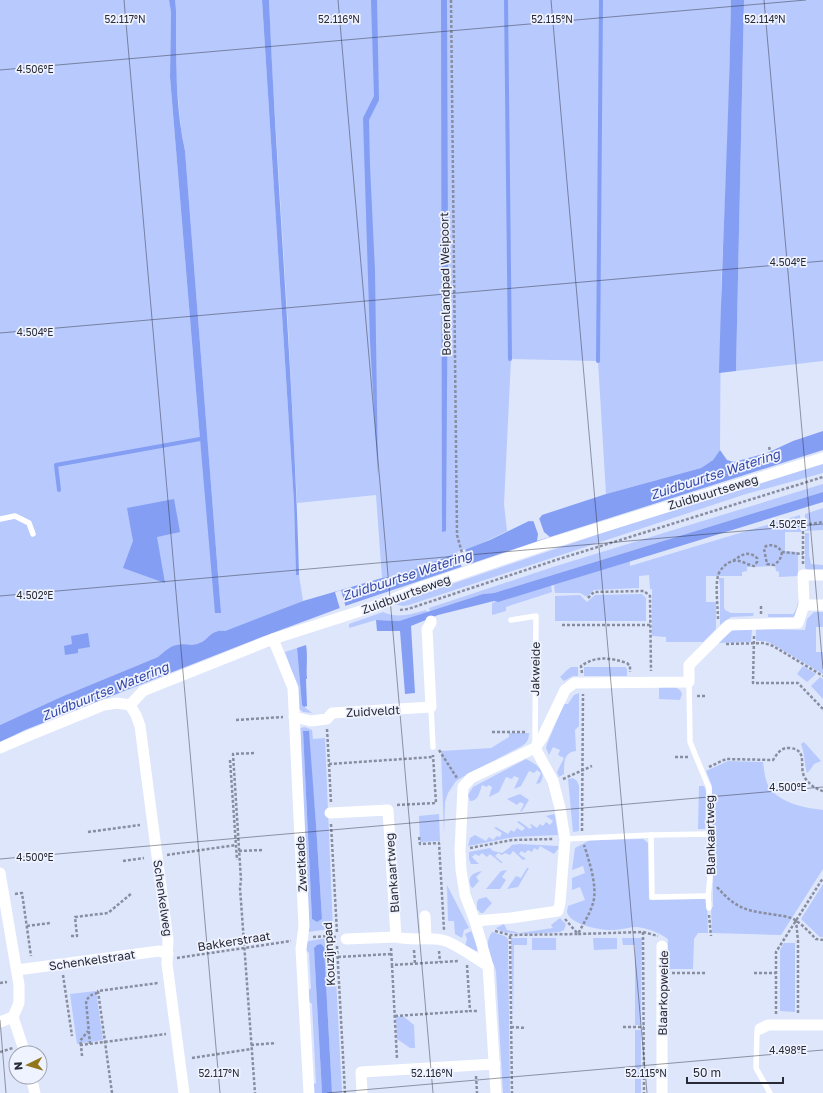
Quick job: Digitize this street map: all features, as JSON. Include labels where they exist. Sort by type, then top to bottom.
[{"type":"street","name":"Zuidbuurtseweg","points":[[130,705],[143,691],[273,639],[376,606],[419,588],[545,545],[823,458]]},
{"type":"street","points":[[708,645],[729,625],[798,623],[804,605],[803,575],[823,575]]},
{"type":"street","points":[[804,605],[823,605]]},
{"type":"street","points":[[431,621],[427,629],[431,707]]},
{"type":"street","name":"Zwetkade","points":[[273,639],[293,688],[304,926],[301,949],[309,1093]]},
{"type":"street","name":"Blankaartweg","points":[[689,682],[689,665],[708,645]]},
{"type":"street","points":[[496,1093],[488,966],[476,924],[465,895],[461,870],[460,850],[463,787],[472,778],[535,748],[542,738],[565,690],[574,683],[689,682]]},
{"type":"street","points":[[0,748],[104,705],[117,703],[130,705]]},
{"type":"street","name":"Schenkelweg","points":[[130,705],[140,726],[168,940],[167,964],[184,1093]]},
{"type":"street","name":"Zuidveldt","points":[[294,717],[312,721],[327,719],[332,713],[431,707]]},
{"type":"street","points":[[476,924],[558,911],[560,903],[564,839],[560,808],[553,781],[535,748]]},
{"type":"street","points":[[330,813],[388,810]]},
{"type":"street","name":"Blankaartweg","points":[[388,810],[393,937]]},
{"type":"street","points":[[0,873],[17,970],[20,1003],[13,1017],[0,1022]]},
{"type":"street","points":[[425,916],[426,938]]},
{"type":"street","points":[[342,938],[393,937],[404,939],[426,938],[444,940],[462,955],[488,966]]},
{"type":"street","name":"Blaarkopweide","points":[[662,946],[662,1093]]},
{"type":"street","name":"Schenkelstraat","points":[[17,970],[159,951],[168,954]]},
{"type":"street","points":[[13,1017],[23,1045]]},
{"type":"street","points":[[760,1029],[768,1025],[823,1025]]},
{"type":"street","points":[[362,1093],[361,1072],[494,1064]]},
{"type":"lane","points":[[0,519],[15,516],[29,523],[33,534]]},
{"type":"lane","name":"Jakweide","points":[[511,620],[536,616],[535,748]]},
{"type":"lane","name":"Blankaartweg","points":[[689,682],[690,742],[709,788],[709,908]]},
{"type":"lane","points":[[431,707],[433,747]]},
{"type":"lane","points":[[564,839],[710,834]]},
{"type":"lane","points":[[651,835],[652,897],[708,896]]},
{"type":"lane","points":[[760,1029],[757,1032],[756,1068],[770,1093]]},
{"type":"path","name":"Boerenlandpad Weipoort","points":[[451,0],[457,535],[466,566]]},
{"type":"path","points":[[769,446],[774,466]]},
{"type":"path","name":"Zuidbuurtseweg","points":[[408,609],[555,560],[823,477]]},
{"type":"path","points":[[779,485],[781,489]]},
{"type":"path","points":[[803,575],[803,525],[823,522]]},
{"type":"path","points":[[782,552],[782,558],[774,565],[767,564],[764,549],[766,546],[773,545],[782,552],[803,554]]},
{"type":"path","points":[[718,635],[718,577],[722,569],[733,560],[746,553],[754,555],[757,558],[757,562],[754,566],[749,566],[733,560]]},
{"type":"path","points":[[554,556],[555,560]]},
{"type":"path","points":[[472,583],[474,587]]},
{"type":"path","points":[[588,598],[594,592],[644,591],[650,596],[651,682]]},
{"type":"path","points":[[425,603],[428,610]]},
{"type":"path","points":[[754,624],[753,683],[798,683],[823,709]]},
{"type":"path","points":[[562,625],[650,625]]},
{"type":"path","points":[[708,645],[764,644],[773,646],[823,676]]},
{"type":"path","points":[[558,911],[578,934],[594,902],[594,885],[582,838],[583,683],[581,666],[598,658],[628,664],[630,666],[630,682]]},
{"type":"path","points":[[236,720],[294,717]]},
{"type":"path","name":"Kouzijnpad","points":[[327,719],[330,813],[342,938],[338,957],[345,1093]]},
{"type":"path","points":[[492,732],[535,732]]},
{"type":"path","points":[[388,810],[394,805],[436,803],[433,747],[440,751],[463,787]]},
{"type":"path","points":[[702,771],[726,759],[772,760],[780,751],[786,748],[794,748],[799,751],[802,757],[805,777],[814,788],[823,791]]},
{"type":"path","points":[[254,753],[233,754],[241,880],[240,888],[255,1093]]},
{"type":"path","points":[[329,764],[433,758]]},
{"type":"path","points":[[230,760],[237,860]]},
{"type":"path","points":[[553,781],[560,780],[592,766]]},
{"type":"path","points":[[88,832],[140,824]]},
{"type":"path","points":[[419,836],[420,844],[439,843],[444,940]]},
{"type":"path","points":[[460,850],[512,840],[564,839]]},
{"type":"path","points":[[157,856],[236,845]]},
{"type":"path","points":[[239,851],[262,850]]},
{"type":"path","points":[[123,861],[144,858]]},
{"type":"path","points":[[710,878],[727,898],[738,907],[750,911],[796,920],[816,940],[823,940]]},
{"type":"path","points":[[776,1025],[776,952],[823,878]]},
{"type":"path","points":[[4,896],[22,893],[33,968]]},
{"type":"path","points":[[71,936],[77,936],[75,918],[108,913],[132,893]]},
{"type":"path","points":[[709,908],[711,936]]},
{"type":"path","points":[[796,920],[798,941],[798,1025]]},
{"type":"path","points":[[27,926],[50,923]]},
{"type":"path","name":"Blaarkopweide","points":[[476,924],[510,936],[643,932],[661,937],[664,940],[665,945],[662,946]]},
{"type":"path","points":[[643,932],[644,1093]]},
{"type":"path","points":[[303,939],[328,936],[342,938]]},
{"type":"path","points":[[510,936],[512,1093]]},
{"type":"path","points":[[393,937],[391,954],[398,1070]]},
{"type":"path","name":"Bakkerstraat","points":[[168,954],[179,959],[303,939]]},
{"type":"path","points":[[338,957],[391,954]]},
{"type":"path","points":[[392,965],[462,955],[467,960],[470,1011]]},
{"type":"path","points":[[62,965],[72,1036]]},
{"type":"path","points":[[662,973],[706,973]]},
{"type":"path","points":[[754,973],[776,973]]},
{"type":"path","points":[[90,1044],[86,1001],[88,997],[98,993],[98,991],[169,981]]},
{"type":"path","points":[[98,993],[112,1093]]},
{"type":"path","points":[[394,1016],[478,1010],[478,1018]]},
{"type":"path","points":[[511,1027],[526,1028]]},
{"type":"path","points":[[623,1027],[644,1027]]},
{"type":"path","points":[[82,1056],[80,1041],[88,1031]]},
{"type":"path","points":[[81,1045],[176,1032]]},
{"type":"path","points":[[251,1045],[276,1043]]},
{"type":"path","points":[[192,1058],[251,1049]]},
{"type":"path","points":[[475,1065],[477,1093]]},
{"type":"shaded area","points":[[0,0],[169,0],[171,12],[170,77],[200,439],[221,613],[185,151],[181,129],[176,76],[175,0],[262,0],[294,503],[296,575],[299,575],[303,601],[225,631],[214,632],[198,644],[172,649],[158,657],[61,697],[0,725]]},
{"type":"shaded area","points":[[269,0],[731,0],[728,135],[721,288],[720,450],[713,460],[701,468],[606,494],[598,361],[511,359],[504,504],[507,531],[446,559],[382,578],[376,495],[297,503]]},
{"type":"shaded area","points":[[744,0],[823,0],[823,361],[736,371]]},
{"type":"shaded area","points":[[823,464],[823,473],[746,494],[409,605],[403,606],[393,604],[614,529]]},
{"type":"shaded area","points":[[823,484],[823,492],[494,593],[483,594],[430,611],[429,608],[553,567]]},
{"type":"shaded area","points":[[823,508],[823,530],[805,531],[805,514]]},
{"type":"shaded area","points":[[800,515],[801,532],[785,532],[785,551],[798,552],[798,576],[779,577],[779,572],[776,571],[775,566],[747,567],[747,571],[742,572],[742,576],[706,576],[706,602],[716,602],[716,629],[703,642],[666,642],[666,637],[652,636],[652,589],[650,589],[649,575],[639,576],[639,588],[594,590],[587,597],[580,593],[555,593],[554,585],[630,561],[630,566]]},
{"type":"shaded area","points":[[805,533],[809,533],[809,555],[811,564],[823,565],[823,570],[808,571],[805,568]]},
{"type":"shaded area","points":[[719,578],[724,578],[725,610],[731,613],[754,613],[753,616],[731,617],[720,625]]},
{"type":"shaded area","points":[[798,578],[801,604],[797,614],[793,617],[768,617],[768,614],[793,614],[796,611],[799,592]]},
{"type":"shaded area","points":[[551,585],[552,592],[506,607],[506,611],[492,615],[492,603]]},
{"type":"shaded area","points":[[642,594],[646,598],[646,621],[555,621],[555,596],[580,595],[587,602],[595,595]]},
{"type":"shaded area","points":[[426,610],[427,612],[399,621],[376,620],[349,628],[349,624],[383,612],[399,615]]},
{"type":"shaded area","points":[[814,612],[823,612],[823,627],[816,627],[816,652],[823,652],[823,674],[774,645],[765,641],[756,641],[756,629],[805,630],[807,619]]},
{"type":"shaded area","points":[[752,629],[751,642],[718,643],[733,630]]},
{"type":"shaded area","points":[[297,648],[302,705],[312,713],[303,712],[298,708],[296,684],[285,652]]},
{"type":"shaded area","points":[[803,666],[816,674],[807,682],[797,674]]},
{"type":"shaded area","points":[[571,667],[578,667],[578,676],[573,676],[564,681],[560,677]]},
{"type":"shaded area","points":[[584,667],[626,667],[627,676],[584,676]]},
{"type":"shaded area","points":[[820,677],[823,679],[823,699],[811,686]]},
{"type":"shaded area","points":[[673,686],[680,690],[682,694],[680,700],[659,699],[659,687]]},
{"type":"shaded area","points":[[579,693],[579,726],[575,730],[576,751],[566,756],[564,763],[564,774],[559,777],[557,772],[564,758],[558,755],[560,750],[553,747],[549,755],[546,748],[564,704],[568,704],[574,695]]},
{"type":"shaded area","points":[[305,727],[312,730],[313,739],[325,738],[333,930],[330,929],[308,932],[300,728]],"holes":[[[308,731],[322,919],[317,922],[312,919],[303,732]]]},
{"type":"shaded area","points":[[509,733],[529,733],[529,737],[522,746],[456,781],[448,793],[445,802],[444,834],[441,751],[491,748],[509,737]]},
{"type":"shaded area","points":[[804,742],[821,761],[814,764],[807,773],[801,744]]},
{"type":"shaded area","points":[[526,759],[534,763],[542,771],[543,775],[540,783],[536,784],[541,773],[537,770],[534,773],[529,771],[521,786],[514,789],[519,778],[514,776],[512,779],[506,777],[499,792],[489,797],[492,787],[482,785],[477,798],[470,801],[468,795],[473,787]]},
{"type":"shaded area","points":[[728,761],[763,762],[769,787],[779,797],[793,804],[823,810],[823,869],[781,935],[712,933],[712,786],[706,771]]},
{"type":"shaded area","points":[[573,778],[577,781],[579,786],[579,831],[573,832],[568,779]]},
{"type":"shaded area","points":[[699,786],[704,786],[706,791],[705,829],[698,829]]},
{"type":"shaded area","points":[[520,794],[529,800],[520,812],[524,804],[520,802],[517,805],[507,799]]},
{"type":"shaded area","points":[[439,814],[440,841],[420,842],[419,816]]},
{"type":"shaded area","points":[[554,814],[558,835],[514,837],[468,846],[470,838],[475,835],[486,841],[489,837],[493,840],[497,836],[500,837],[502,833],[494,828],[496,827],[508,834],[511,830],[514,832],[517,828],[522,831],[525,828],[517,822],[519,821],[530,829],[532,827],[530,825],[531,824],[537,828],[540,824],[543,826],[546,822],[550,825],[553,821],[546,816]]},
{"type":"shaded area","points":[[643,839],[648,843],[649,900],[707,899],[708,933],[698,933],[694,939],[693,969],[667,969],[668,939],[656,932],[636,927],[614,930],[595,928],[580,924],[569,917],[567,912],[568,906],[585,900],[580,887],[572,890],[572,878],[585,873],[583,866],[572,870],[575,848],[590,840]]},
{"type":"shaded area","points":[[512,845],[558,846],[558,849],[554,854],[540,846],[538,850],[534,848],[532,852],[528,850],[525,853],[521,851],[519,854],[526,859],[523,860],[513,851],[510,855],[505,853],[502,855],[498,853],[495,856],[503,863],[490,854],[487,857],[482,853],[479,856],[475,854],[472,857],[479,864],[471,864],[469,859],[469,852],[490,848],[493,851],[502,853]]},
{"type":"shaded area","points":[[527,868],[529,868],[518,887],[507,889],[516,876],[521,878]]},
{"type":"shaded area","points":[[507,870],[502,877],[506,880],[500,889],[486,889],[501,871]]},
{"type":"shaded area","points":[[482,871],[476,877],[479,881],[473,888],[471,887],[471,876]]},
{"type":"shaded area","points":[[823,884],[823,937],[820,937],[801,919]]},
{"type":"shaded area","points":[[447,885],[469,928],[464,930],[462,938],[455,934],[454,921],[448,921]]},
{"type":"shaded area","points":[[486,897],[492,903],[483,913],[481,913],[477,909],[477,902],[479,899]]},
{"type":"shaded area","points":[[560,918],[566,924],[564,930],[560,932],[536,934],[508,933],[496,928],[504,924],[507,930],[520,933],[553,928],[551,925]]},
{"type":"shaded area","points":[[471,931],[478,947],[478,950],[476,951],[465,946],[467,939],[465,934]]},
{"type":"shaded area","points":[[492,932],[505,936],[508,939],[510,1093],[503,1093],[496,972],[488,947],[489,938]]},
{"type":"shaded area","points":[[327,938],[334,939],[342,1093],[332,1093],[324,947],[321,944],[314,948],[322,1093],[312,1093],[312,1085],[316,1083],[312,1004],[307,1000],[307,992],[311,988],[309,953],[305,949],[307,942],[309,941]]},
{"type":"shaded area","points":[[511,938],[527,938],[527,945],[514,945],[513,1021]]},
{"type":"shaded area","points":[[532,938],[556,938],[556,950],[532,950]]},
{"type":"shaded area","points":[[593,938],[617,938],[617,949],[594,950]]},
{"type":"shaded area","points":[[622,938],[642,938],[641,1025],[635,1025],[635,945],[623,945]]},
{"type":"shaded area","points":[[784,943],[795,943],[795,1012],[780,1011],[780,950]]},
{"type":"shaded area","points":[[96,991],[103,1040],[77,1044],[70,994]]},
{"type":"shaded area","points":[[403,1016],[414,1025],[415,1048],[410,1048],[397,1039],[396,1017]]},
{"type":"shaded area","points":[[635,1030],[641,1030],[641,1093],[635,1093]]},
{"type":"water","points":[[169,0],[175,0],[176,11],[176,64],[179,116],[185,151],[221,613],[215,613],[200,439],[170,77],[171,12]]},
{"type":"water","points":[[262,0],[269,0],[297,503],[299,575],[296,575],[294,503]]},
{"type":"water","points":[[371,0],[377,0],[379,100],[369,120],[375,271],[378,477],[370,341],[363,118],[374,96]]},
{"type":"water","points":[[441,0],[447,0],[448,253],[446,531],[442,532]]},
{"type":"water","points":[[731,0],[744,0],[736,371],[719,373],[729,93]]},
{"type":"water","name":"Zuidbuurtse Watering","points":[[823,431],[823,450],[550,537],[348,605],[259,638],[25,730],[0,742],[0,725],[61,697],[158,657],[174,646],[182,644],[197,644],[212,633],[225,631],[303,601],[382,578],[398,575],[421,567],[490,540],[529,521],[537,520],[542,515],[606,494],[701,468],[713,460],[720,450],[727,460],[734,462],[767,453],[793,441]]},
{"type":"water","points":[[823,492],[823,502],[498,602],[494,601],[438,615],[411,626],[415,693],[405,694],[400,631],[377,631],[376,620],[399,621],[483,594],[494,593]]},
{"type":"water","points":[[174,499],[180,532],[157,537],[165,583],[123,568],[133,541],[127,508]]},
{"type":"water","points":[[88,633],[90,647],[78,649],[78,653],[65,655],[64,646],[72,644],[71,636]]},
{"type":"water","points":[[306,645],[307,706],[304,707],[302,705],[297,648]]},
{"type":"water","points":[[303,731],[309,731],[316,824],[322,919],[317,922],[312,919]]},
{"type":"water","points":[[321,944],[324,947],[332,1093],[322,1093],[314,948]]},
{"type":"pier","points":[[539,518],[544,532],[550,537],[537,541],[538,534],[533,520]]},
{"type":"pier","points":[[465,549],[470,565],[462,568],[457,552]]},
{"type":"pier","points":[[341,590],[346,608],[340,609],[335,592]]},
{"type":"waterway","points":[[506,0],[510,359]]},
{"type":"waterway","points":[[598,361],[601,0]]},
{"type":"waterway","points":[[59,490],[56,465],[200,439]]}]
